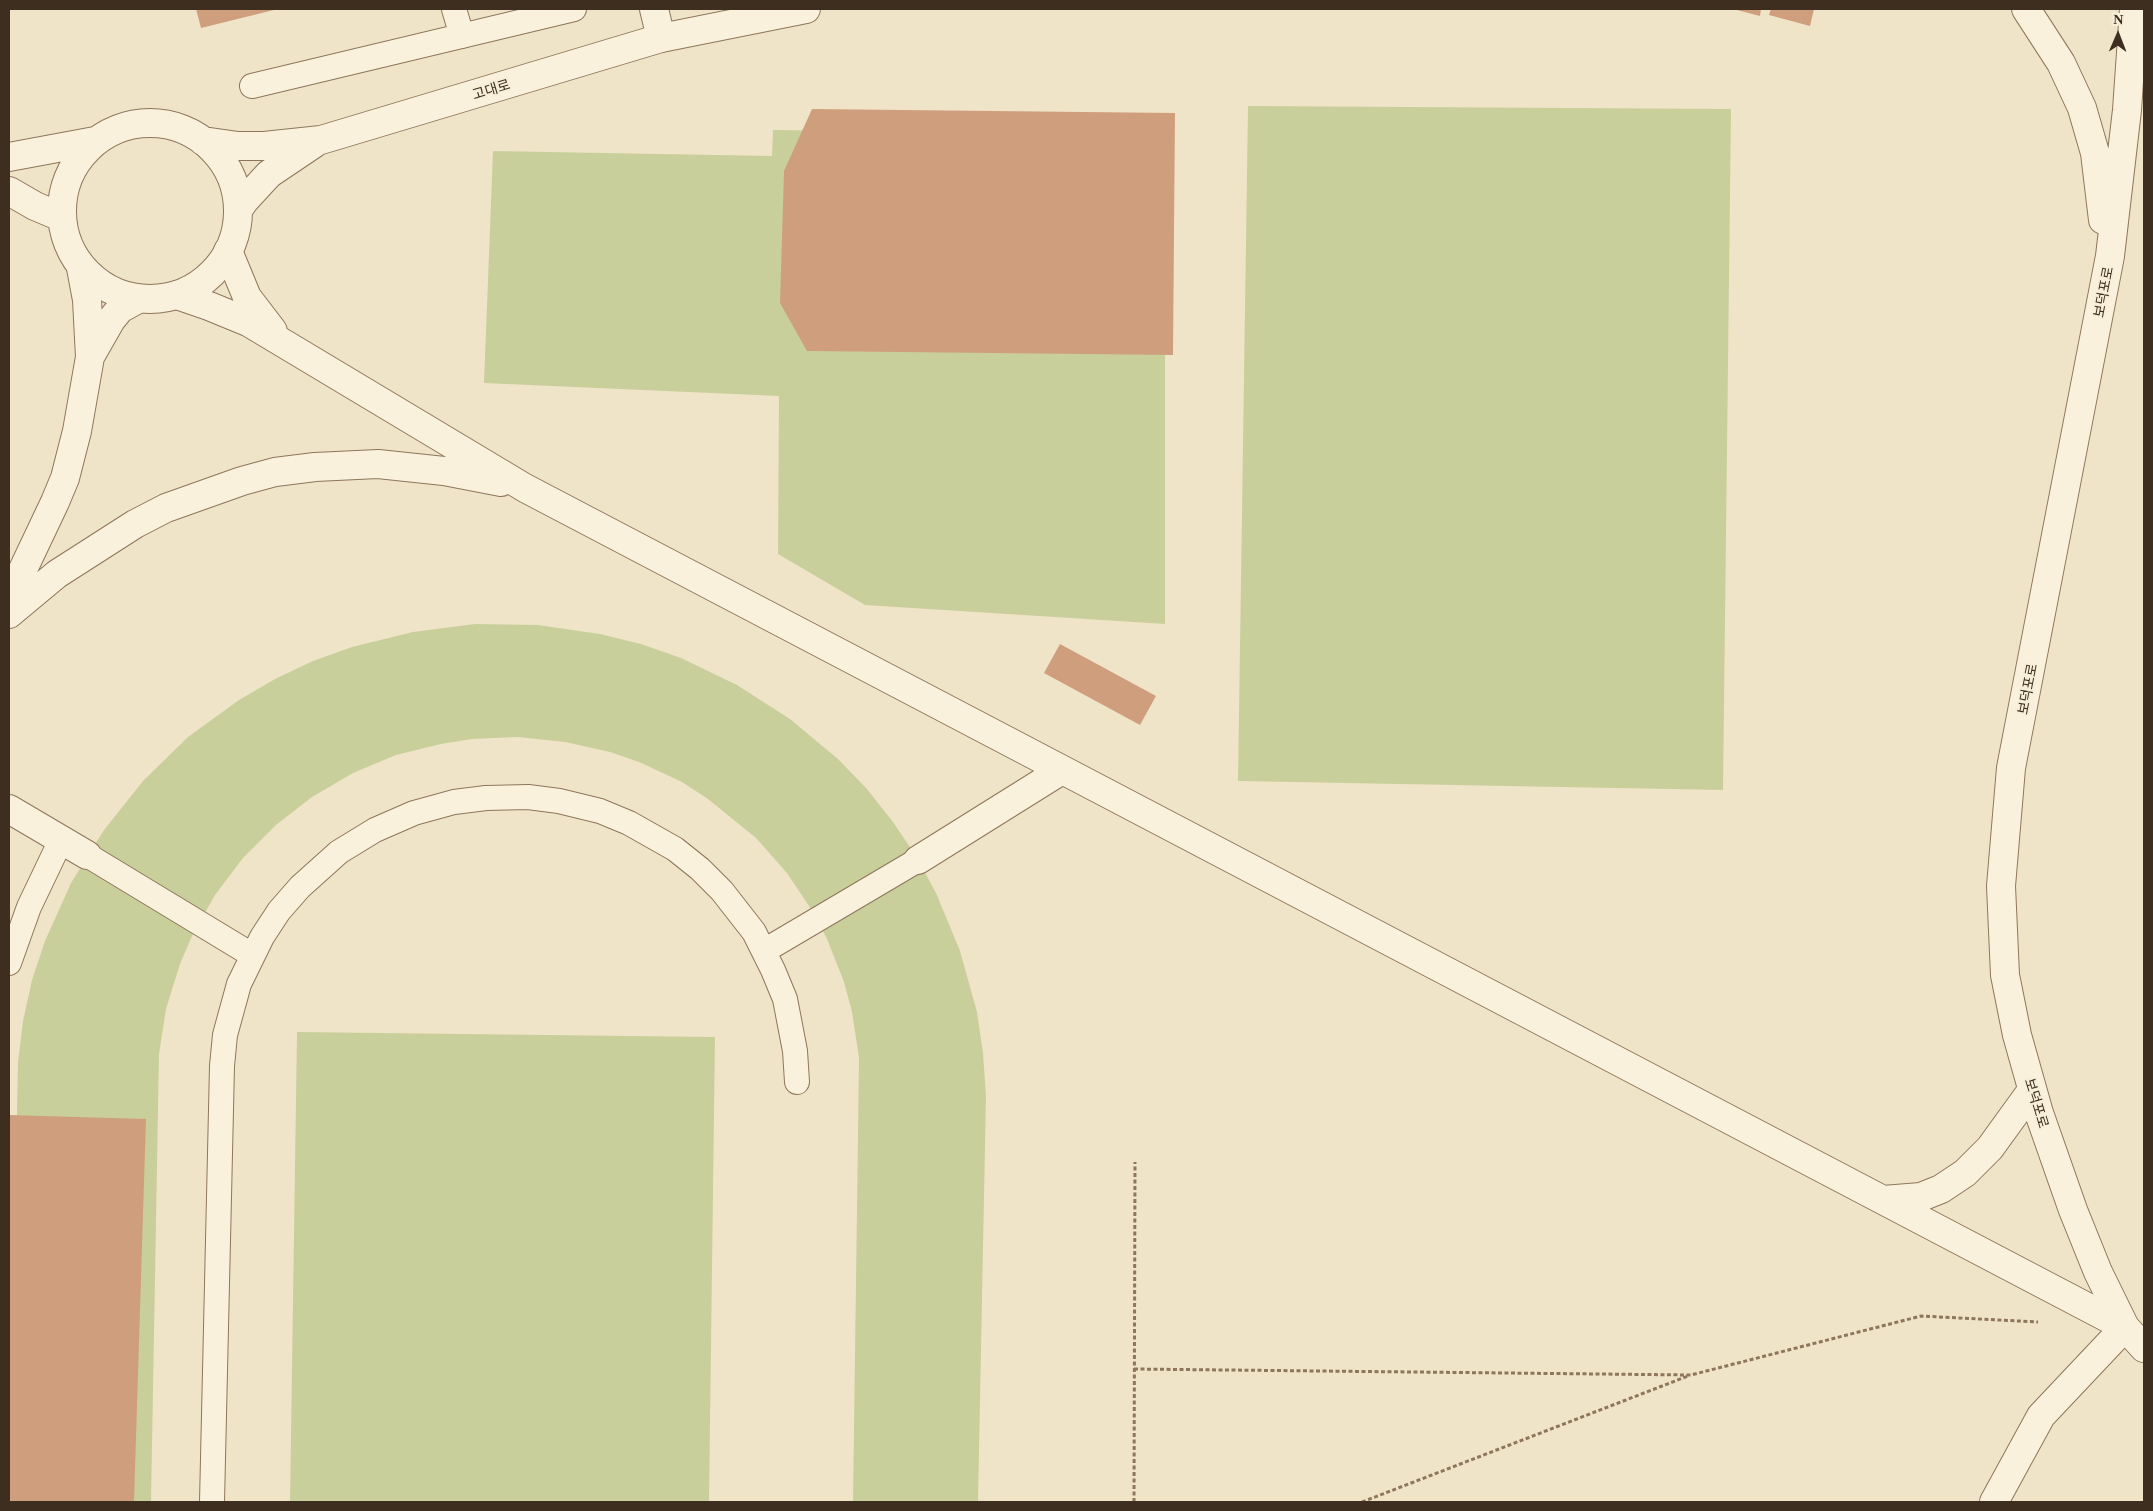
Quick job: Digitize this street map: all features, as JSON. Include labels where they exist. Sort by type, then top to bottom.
[{"type":"street","points":[[654,9],[661,38]]},
{"type":"street","name":"고대로","points":[[321,140],[661,38],[806,9]]},
{"type":"street","points":[[2026,9],[2061,64],[2082,108],[2095,153],[2100,191],[2106,276]]},
{"type":"street","name":"보덕포로","points":[[2134,9],[2127,110],[2106,276],[2011,768],[2001,886],[2005,975],[2017,1034],[2032,1090],[2073,1210],[2098,1272],[2125,1327],[2144,1348]]},
{"type":"street","points":[[156,123],[181,129],[203,141],[213,150],[229,171],[234,184],[238,210],[236,231],[228,251],[207,278],[177,295],[158,299],[138,299],[112,292],[82,268],[70,249],[61,217],[61,202],[69,174],[76,162],[95,141],[106,134],[130,125],[156,123]]},
{"type":"street","points":[[203,141],[238,146],[264,146],[321,140]]},
{"type":"street","points":[[238,210],[269,174],[301,151],[321,140]]},
{"type":"street","points":[[9,157],[95,141]]},
{"type":"street","points":[[9,191],[35,206],[61,217]]},
{"type":"street","points":[[228,251],[247,297],[261,318],[284,344]]},
{"type":"street","points":[[9,598],[65,478],[77,431],[90,357],[87,300],[82,268]]},
{"type":"street","points":[[177,295],[248,322],[525,488],[2125,1327],[2041,1416],[1994,1502]]},
{"type":"street","points":[[90,357],[102,334],[120,309],[138,299]]},
{"type":"street","points":[[9,614],[57,574],[136,524],[166,508],[206,492],[275,472],[346,465],[412,466],[483,477],[525,488]]},
{"type":"street","points":[[918,860],[1062,770]]},
{"type":"street","points":[[9,810],[87,855]]},
{"type":"street","points":[[1882,1200],[1921,1197],[1941,1189],[1965,1173],[1990,1148],[2032,1090]]},
{"type":"lane","points":[[454,9],[462,36]]},
{"type":"lane","points":[[252,86],[574,9]]},
{"type":"lane","points":[[212,1502],[225,1035],[236,994],[252,955],[273,919],[300,887],[322,865],[366,835],[394,821],[434,807],[464,800],[506,797],[538,798],[580,806],[615,817],[657,837],[688,858],[722,891],[748,924],[778,980],[786,1004],[796,1051],[797,1082]]},
{"type":"lane","points":[[9,963],[29,907],[61,840]]},
{"type":"lane","points":[[87,855],[252,955]]},
{"type":"lane","points":[[764,951],[918,860]]},
{"type":"path","points":[[1134,1502],[1135,1162]]},
{"type":"path","points":[[1362,1502],[1691,1375],[1921,1316],[2047,1323]]},
{"type":"path","points":[[1134,1369],[1691,1375]]},
{"type":"green space","points":[[1248,106],[1731,109],[1723,790],[1238,781]]},
{"type":"green space","points":[[773,130],[1165,135],[1165,624],[865,605],[778,554],[779,396],[484,383],[493,151],[772,156]]},
{"type":"green space","points":[[475,624],[538,625],[600,634],[641,644],[681,658],[737,685],[790,719],[838,759],[867,789],[893,822],[916,856],[936,893],[960,951],[977,1012],[983,1053],[986,1096],[978,1502],[853,1502],[859,1058],[852,1012],[844,982],[827,939],[813,912],[787,873],[756,838],[708,799],[682,782],[639,762],[610,752],[565,742],[518,737],[472,739],[441,744],[396,755],[353,773],[312,797],[276,825],[243,858],[215,895],[192,936],[180,964],[166,1009],[159,1054],[151,1502],[9,1502],[18,1062],[23,1021],[32,980],[45,941],[71,883],[104,830],[143,781],[188,737],[239,700],[275,679],[313,661],[352,647],[413,632]]},
{"type":"green space","points":[[297,1032],[715,1037],[709,1502],[290,1502]]},
{"type":"building","points":[[196,9],[278,9],[201,28]]},
{"type":"building","points":[[1733,9],[1761,9],[1760,16]]},
{"type":"building","points":[[1771,9],[1814,9],[1810,26],[1769,15]]},
{"type":"building","points":[[812,109],[1175,113],[1173,355],[807,351],[780,303],[784,171]]},
{"type":"building","points":[[1060,644],[1156,696],[1140,725],[1044,673]]},
{"type":"building","points":[[9,1115],[146,1119],[134,1502],[9,1502]]}]
